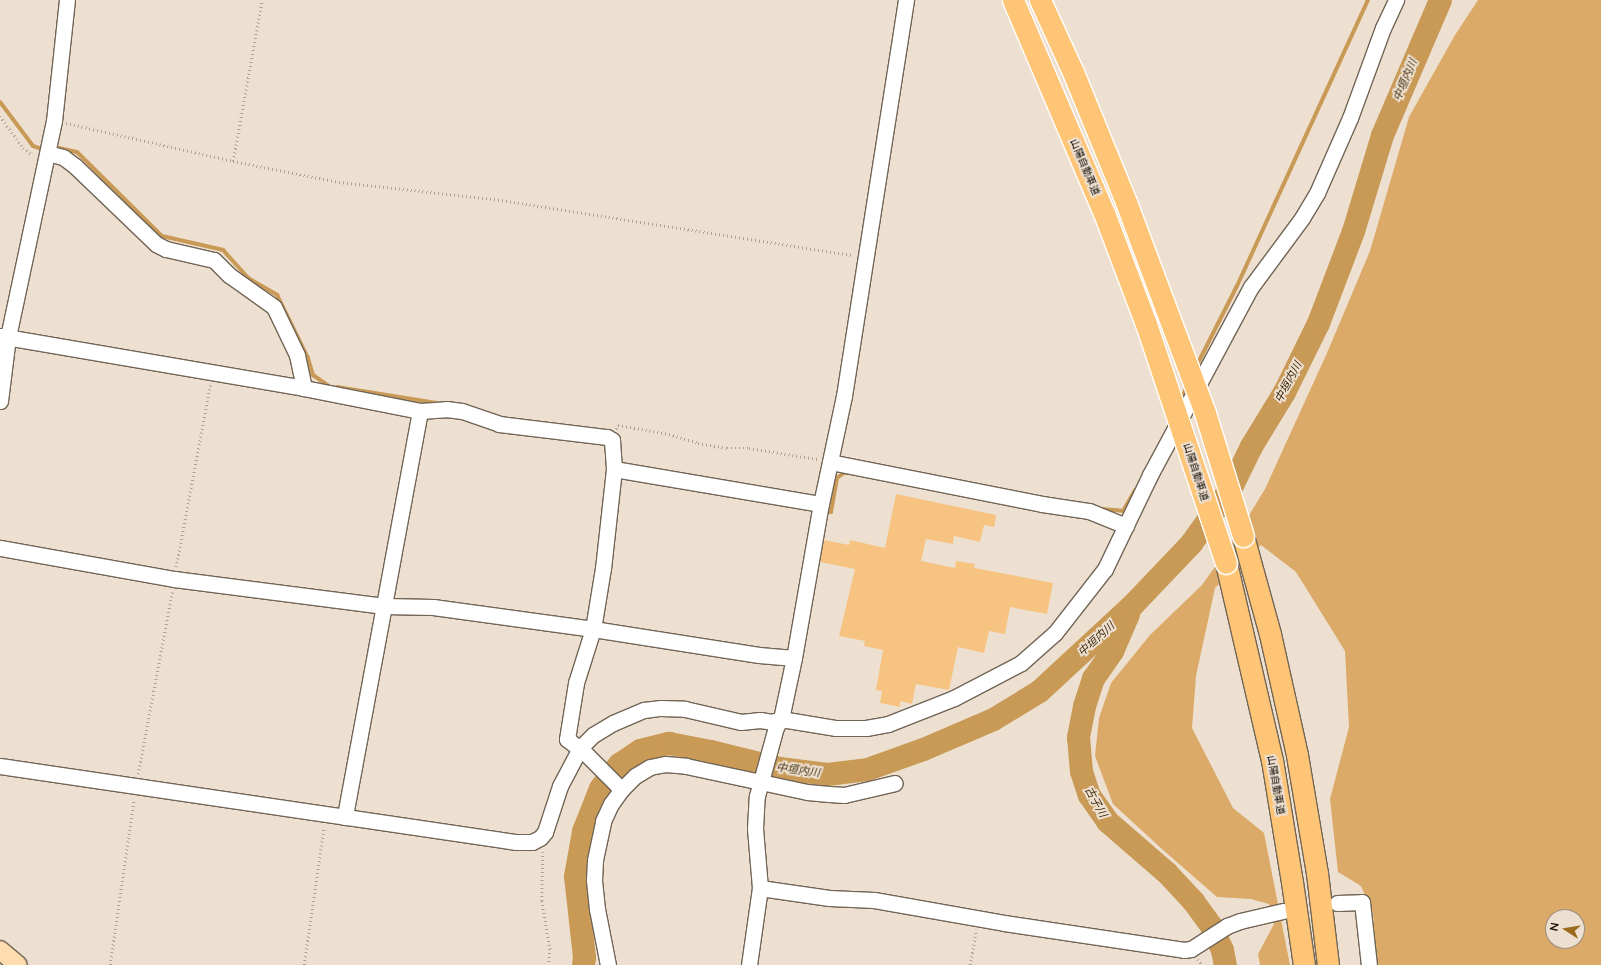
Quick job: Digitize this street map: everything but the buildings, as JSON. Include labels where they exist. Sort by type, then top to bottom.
[{"type":"highway","name":"山陽自動車道","points":[[1013,0],[1104,213],[1146,324],[1226,563],[1272,760],[1304,965]]},
{"type":"highway","points":[[1040,0],[1073,72],[1126,202],[1167,309],[1205,413],[1243,536],[1270,634],[1297,755],[1317,873],[1328,965]]},
{"type":"main road","points":[[0,950],[18,965]]},
{"type":"street","points":[[0,400],[4,336],[47,156],[54,120],[67,0]]},
{"type":"street","points":[[749,965],[760,888],[755,829],[757,796],[778,723],[794,658],[821,504],[844,396],[906,0]]},
{"type":"street","points":[[0,766],[516,842],[532,842],[540,838],[545,832],[560,786],[593,735],[613,723],[644,710],[662,708],[685,709],[741,722],[760,720],[836,728],[866,728],[888,724],[954,698],[1021,663],[1055,633],[1104,569],[1154,468],[1251,287],[1302,218],[1317,193],[1350,118],[1383,28],[1396,0]]},
{"type":"street","points":[[47,156],[63,157],[75,166],[156,244],[166,249],[214,260],[229,275],[274,307],[297,355],[304,388]]},
{"type":"street","points":[[4,336],[304,388],[420,411],[446,409],[462,411],[499,424],[607,437],[612,440],[614,469],[603,568],[593,629],[576,683],[567,739],[620,787]]},
{"type":"street","points":[[346,817],[420,411]]},
{"type":"street","points":[[830,462],[1042,504],[1089,511],[1126,526]]},
{"type":"street","points":[[614,469],[821,504]]},
{"type":"street","points":[[0,548],[174,579],[384,606],[433,607],[593,629],[760,655],[794,658]]},
{"type":"street","points":[[608,965],[597,909],[594,880],[595,860],[604,821],[611,804],[620,787],[635,776],[650,767],[665,764],[686,766],[761,780],[807,792],[844,795],[895,783]]},
{"type":"street","points":[[760,888],[829,898],[874,900],[978,919],[1184,950],[1191,949],[1240,920],[1283,911]]},
{"type":"street","points":[[1337,904],[1362,902],[1369,965]]},
{"type":"path","points":[[233,161],[262,0]]},
{"type":"path","points":[[0,116],[23,148],[35,157],[47,156]]},
{"type":"path","points":[[54,120],[233,161],[339,182],[494,199],[866,257]]},
{"type":"path","points":[[110,965],[136,786],[212,373]]},
{"type":"path","points":[[612,440],[618,425],[669,434],[698,443],[727,448],[749,448],[830,462]]},
{"type":"path","points":[[304,965],[326,814]]},
{"type":"path","points":[[540,838],[543,845],[542,901],[550,948],[549,965]]},
{"type":"path","points":[[970,965],[978,919]]},
{"type":"shaded area","points":[[1478,0],[1601,0],[1601,965],[1374,965],[1376,961],[1373,913],[1361,886],[1338,872],[1330,799],[1349,727],[1345,651],[1296,572],[1261,545],[1215,588],[1196,676],[1192,728],[1233,808],[1264,833],[1290,965],[1260,965],[1258,954],[1274,924],[1269,904],[1251,899],[1217,897],[1113,804],[1095,756],[1099,718],[1111,683],[1150,635],[1202,585],[1234,540],[1265,489],[1327,353],[1370,251],[1409,117],[1455,35]]},
{"type":"waterway","points":[[1196,367],[1237,286],[1368,0]]},
{"type":"waterway","name":"中垣内川","points":[[583,965],[584,957],[575,876],[583,831],[600,788],[619,764],[640,750],[669,743],[710,751],[779,768],[827,774],[867,769],[923,749],[993,719],[1039,691],[1132,605],[1191,543],[1232,485],[1251,446],[1284,392],[1318,323],[1353,231],[1382,135],[1440,0]]},
{"type":"waterway","points":[[0,102],[33,146],[39,148]]},
{"type":"waterway","points":[[59,148],[77,152],[162,236],[223,250],[248,278],[277,295],[308,358],[313,375],[329,386]]},
{"type":"waterway","points":[[1180,402],[1187,386]]},
{"type":"waterway","points":[[337,387],[437,403]]},
{"type":"waterway","points":[[822,510],[831,512],[837,478],[844,473],[850,473]]},
{"type":"waterway","points":[[1102,509],[1123,511],[1135,490]]},
{"type":"waterway","name":"古子川","points":[[1128,614],[1112,651],[1093,678],[1084,706],[1078,737],[1081,771],[1089,795],[1107,821],[1167,873],[1193,901],[1211,926],[1222,950],[1225,965]]}]
